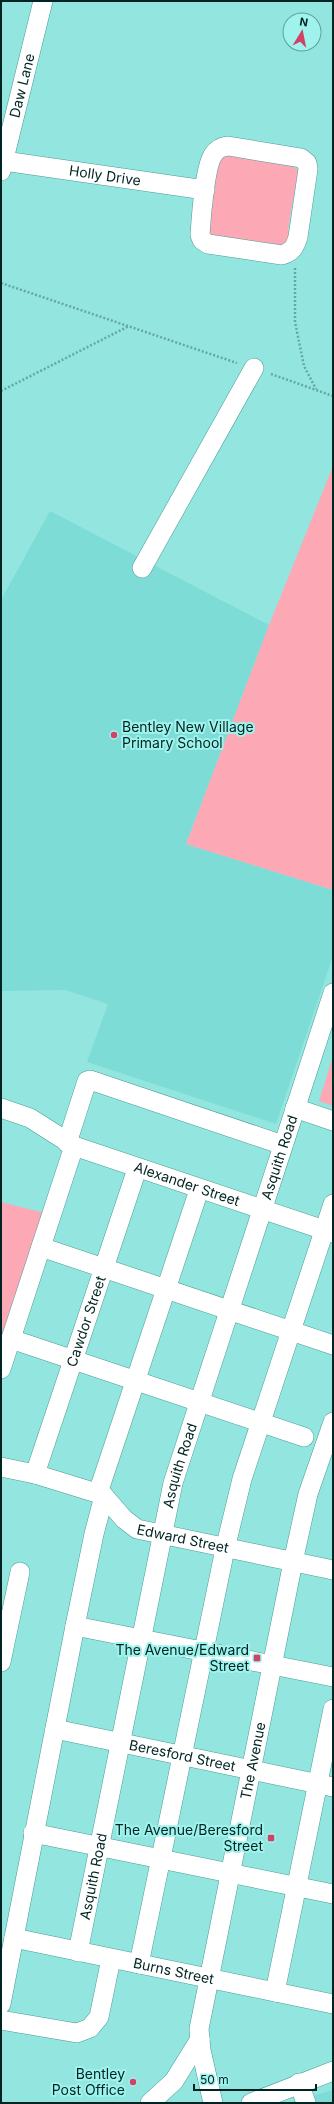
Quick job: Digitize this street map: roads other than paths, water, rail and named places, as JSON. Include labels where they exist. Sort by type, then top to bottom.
[{"type":"street","name":"Daw Lane","points":[[3,166],[43,1]]},
{"type":"street","points":[[228,146],[301,158],[307,163],[308,169],[296,246],[289,253],[282,255],[208,244],[202,240],[200,235],[205,190],[212,156],[222,147],[228,146]]},
{"type":"street","name":"Holly Drive","points":[[3,166],[205,190]]},
{"type":"street","points":[[142,568],[254,368]]},
{"type":"street","name":"Asquith Road","points":[[78,1952],[161,1535],[173,1483],[333,993]]},
{"type":"street","points":[[1,1369],[40,1248],[68,1144],[87,1082],[90,1080],[283,1145]]},
{"type":"street","name":"Alexander Street","points":[[1,1108],[30,1118],[68,1144],[199,1190],[329,1232]]},
{"type":"street","points":[[295,1108],[333,1120]]},
{"type":"street","name":"Cawdor Street","points":[[35,1474],[137,1169]]},
{"type":"street","points":[[1,2004],[33,1833],[101,1494],[135,1380],[199,1190]]},
{"type":"street","points":[[140,1964],[184,1756],[225,1549],[242,1479],[291,1331],[329,1232],[333,1204]]},
{"type":"street","points":[[40,1248],[166,1288],[333,1346]]},
{"type":"street","points":[[11,1339],[304,1437]]},
{"type":"street","name":"The Avenue","points":[[213,2103],[201,2050],[199,2029],[308,1494],[333,1422]]},
{"type":"street","points":[[1,1467],[35,1474],[101,1494]]},
{"type":"street","name":"Edward Street","points":[[101,1494],[124,1519],[137,1529],[225,1549],[333,1570]]},
{"type":"street","points":[[1,1662],[20,1572]]},
{"type":"street","points":[[75,1626],[204,1651],[273,1667],[333,1677]]},
{"type":"street","points":[[275,1992],[297,1887],[326,1785],[333,1709]]},
{"type":"street","name":"Beresford Street","points":[[55,1729],[326,1785]]},
{"type":"street","points":[[33,1833],[333,1894]]},
{"type":"street","name":"Burns Street","points":[[14,1938],[333,2004]]},
{"type":"street","points":[[1,2020],[78,2033],[90,2028],[99,2017],[111,1959]]},
{"type":"street","points":[[150,2103],[174,2081],[200,2039]]},
{"type":"street","points":[[251,2103],[333,2070]]},
{"type":"street","points":[[299,2083],[306,2103]]},
{"type":"place","name":"Bentley New Village Primary School","points":[[114,735]]},
{"type":"place","name":"The Avenue/Edward Street","points":[[257,1658]]},
{"type":"place","name":"The Avenue/Beresford Street","points":[[271,1838]]},
{"type":"place","name":"Bentley Post Office","points":[[133,2082]]}]
